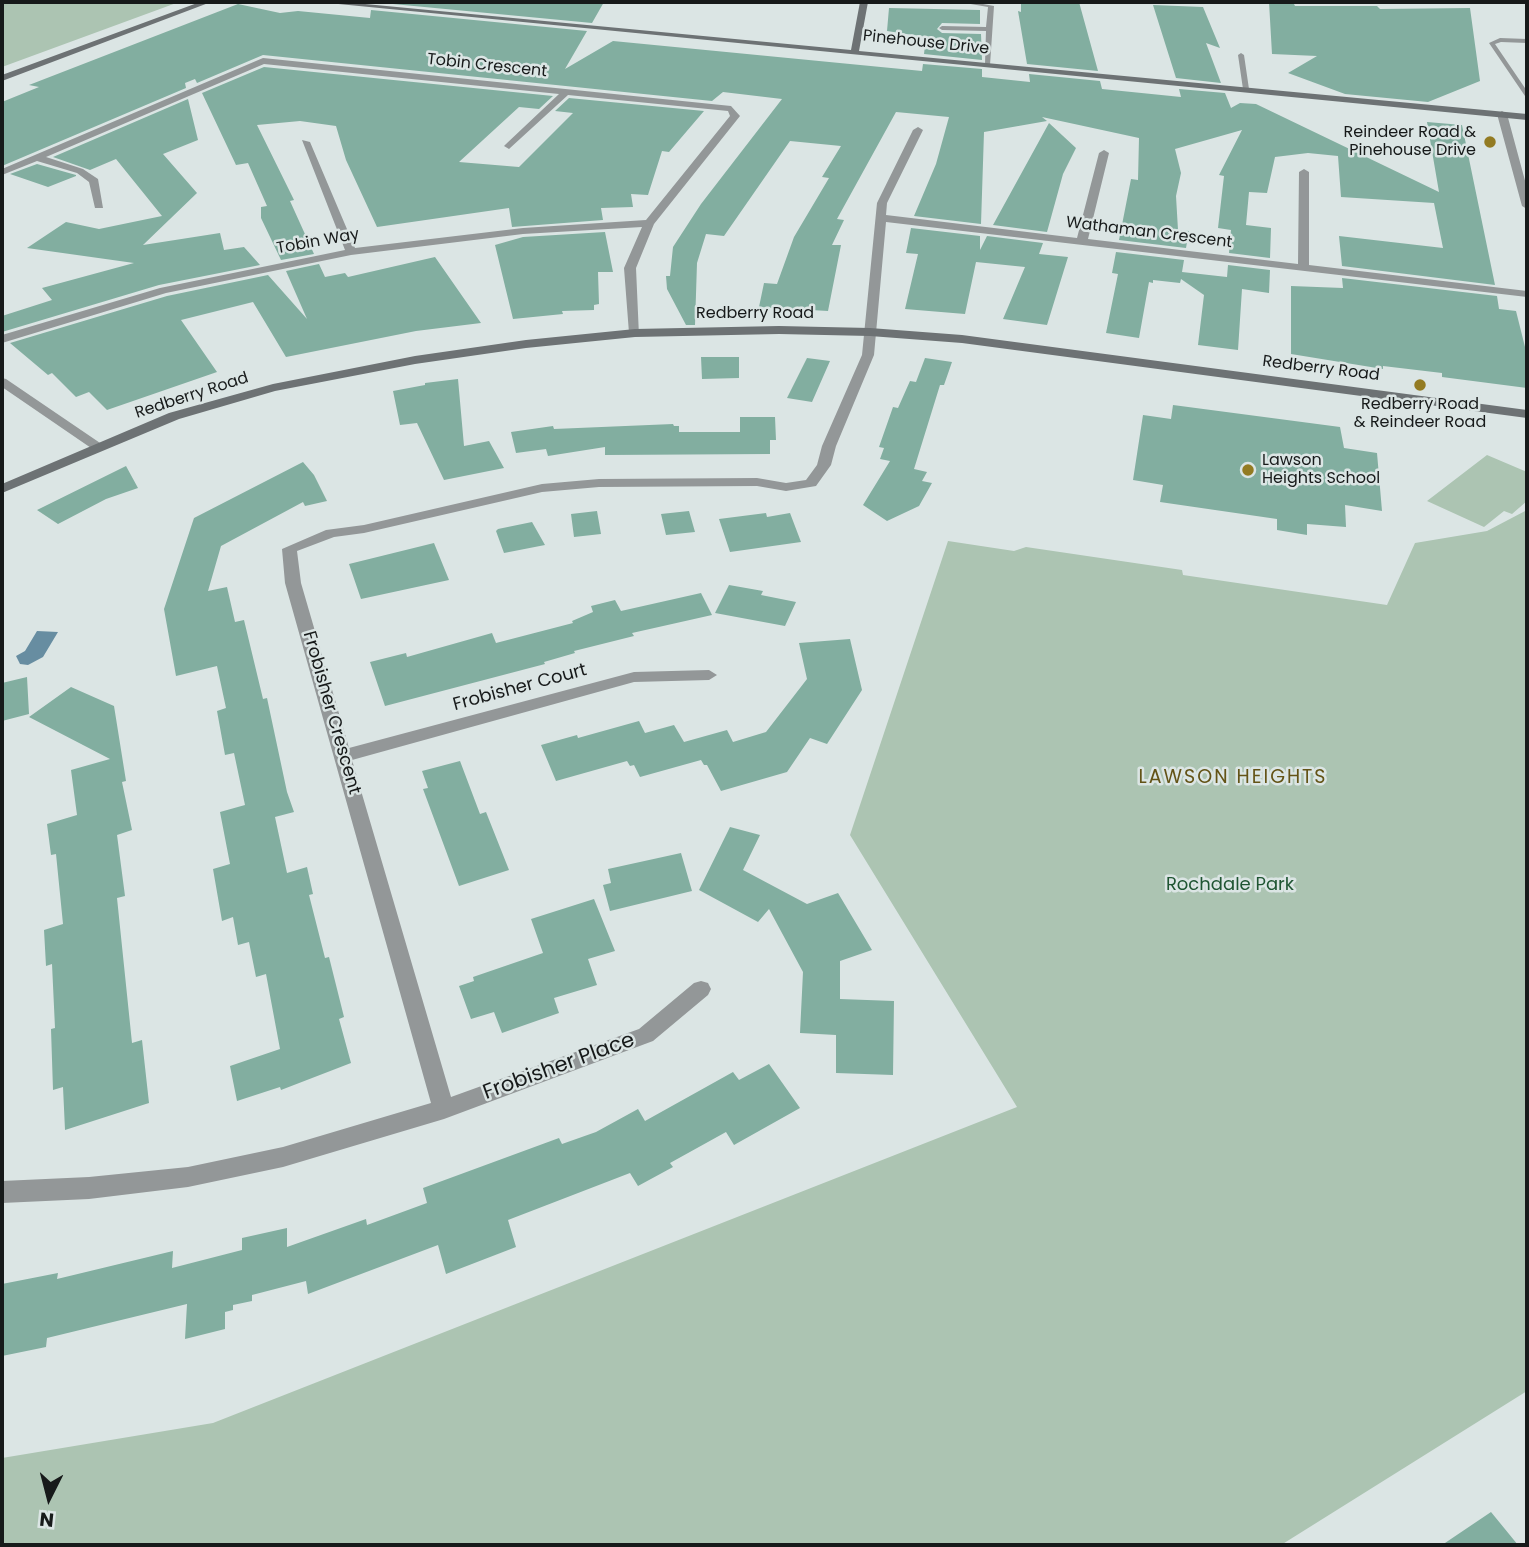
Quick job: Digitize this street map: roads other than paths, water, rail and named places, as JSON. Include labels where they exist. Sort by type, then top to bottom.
[{"type":"street","points":[[2,78],[207,2]]},
{"type":"street","name":"Pinehouse Drive","points":[[322,2],[1527,117]]},
{"type":"street","points":[[855,52],[864,2]]},
{"type":"street","name":"Tobin Crescent","points":[[2,172],[263,61],[731,108],[735,116],[649,223],[630,268],[635,333]]},
{"type":"street","points":[[509,146],[566,92]]},
{"type":"street","points":[[1502,114],[1524,185],[1527,206]]},
{"type":"street","points":[[870,332],[882,203],[918,130]]},
{"type":"street","points":[[305,142],[351,251]]},
{"type":"street","points":[[1082,241],[1104,152]]},
{"type":"street","points":[[36,157],[80,170],[94,181],[99,206]]},
{"type":"street","points":[[1303,268],[1304,172]]},
{"type":"street","name":"Wathaman Crescent","points":[[882,218],[1527,294]]},
{"type":"street","name":"Tobin Way","points":[[2,339],[164,290],[351,251],[523,230],[649,223]]},
{"type":"street","name":"Redberry Road","points":[[2,489],[174,416],[292,384],[415,360],[526,344],[635,333],[779,330],[870,332],[962,340],[1527,414]]},
{"type":"street","name":"Frobisher Crescent","points":[[444,1109],[293,583],[289,549],[331,533],[364,529],[542,488],[599,483],[757,482],[786,486],[811,483],[824,465],[829,446],[868,355],[870,332]]},
{"type":"street","points":[[2,382],[99,447]]},
{"type":"street","name":"Frobisher Court","points":[[343,756],[634,677],[709,675]]},
{"type":"street","name":"Frobisher Place","points":[[444,1109],[646,1035],[701,989]]},
{"type":"street","points":[[2,1192],[89,1188],[188,1177],[283,1157],[444,1109]]},
{"type":"lane","points":[[962,2],[990,6],[988,64]]},
{"type":"lane","points":[[942,27],[989,29]]},
{"type":"lane","points":[[1527,41],[1500,40],[1492,43],[1527,95]]},
{"type":"lane","points":[[1241,55],[1246,89]]},
{"type":"water","points":[[37,631],[58,632],[43,657],[28,665],[20,664],[16,656],[25,651]]},
{"type":"place","name":"Reindeer Road & Pinehouse Drive","points":[[1490,142]]},
{"type":"place","name":"Redberry Road & Reindeer Road","points":[[1420,385]]},
{"type":"place","name":"Lawson Heights School","points":[[1248,470]]},
{"type":"district","name":"LAWSON HEIGHTS","points":[[1233,778]]},
{"type":"park label","name":"Rochdale Park","points":[[1230,885]]}]
